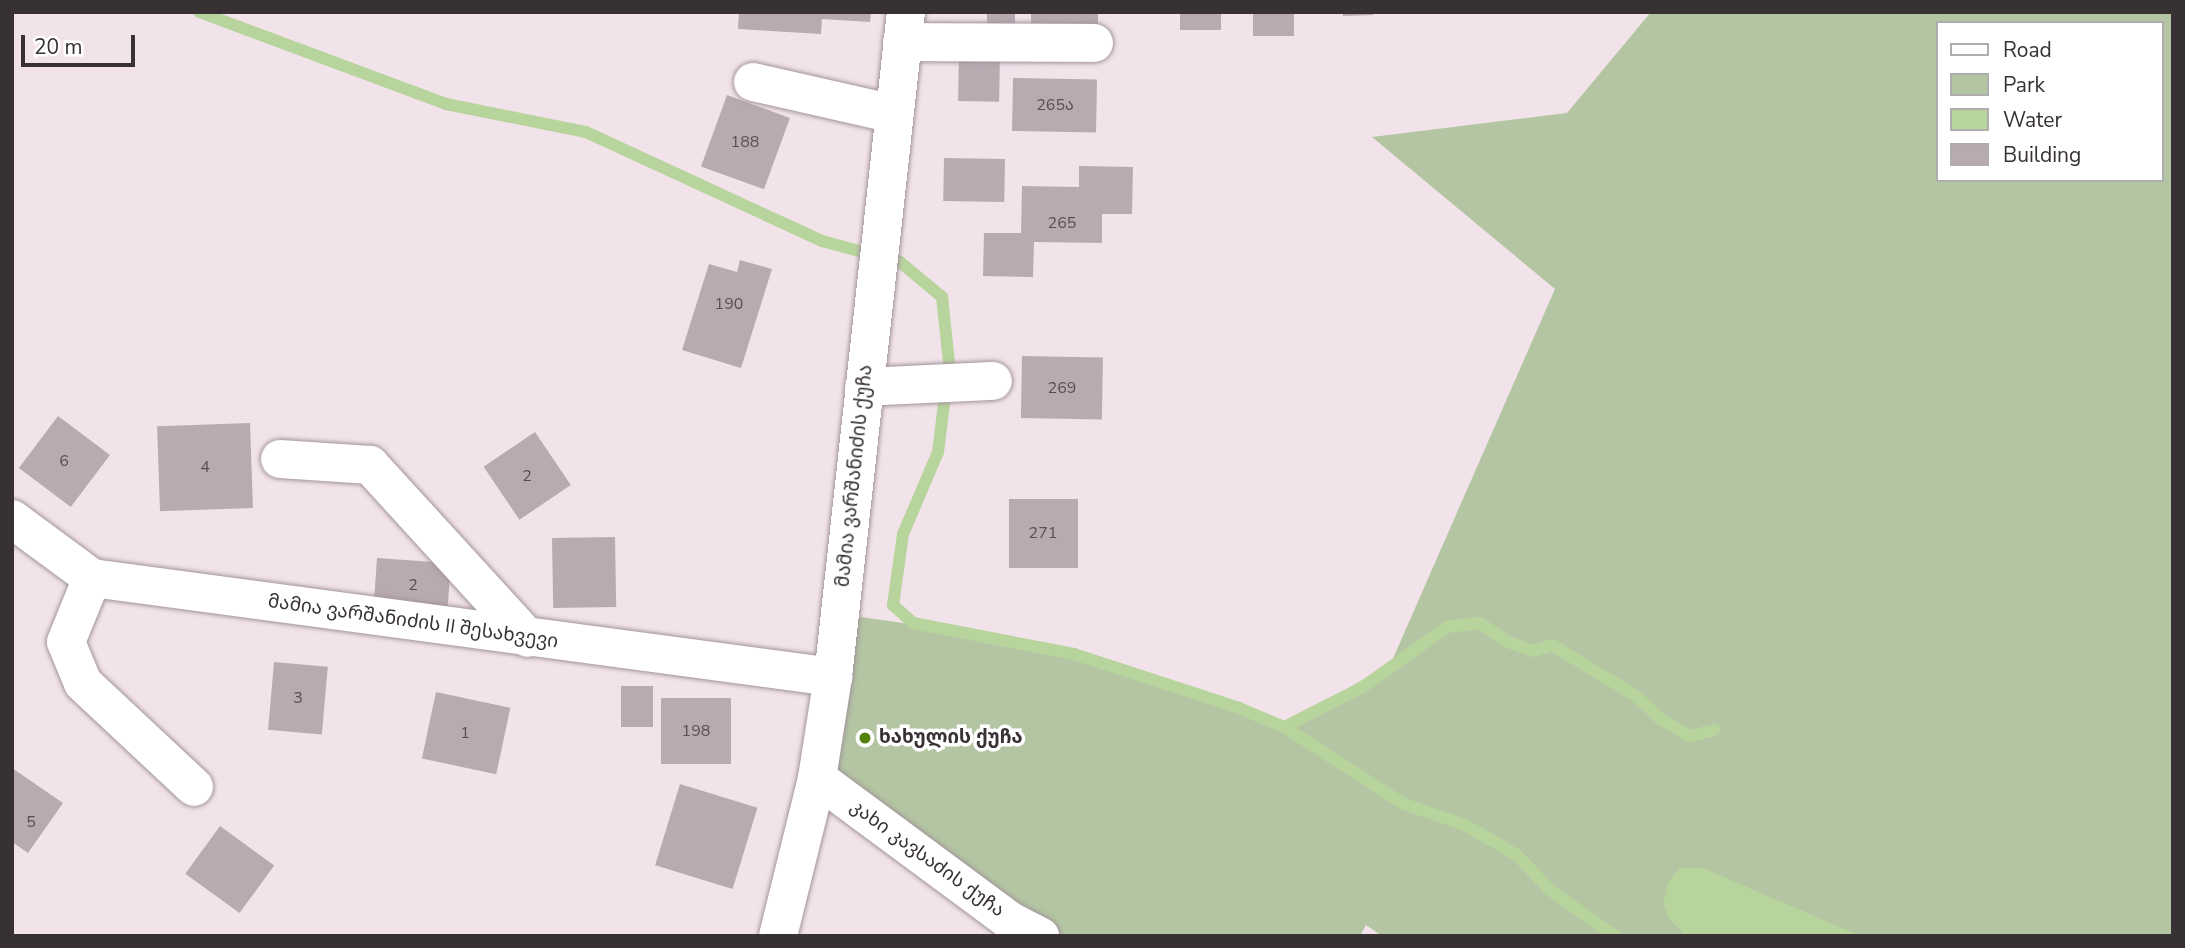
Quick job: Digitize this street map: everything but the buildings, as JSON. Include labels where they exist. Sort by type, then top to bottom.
[{"type":"street","points":[[904,27],[1094,43]]},
{"type":"street","name":"მამია ვარშანიძის ქუჩა","points":[[778,936],[817,778],[833,677],[904,27]]},
{"type":"street","points":[[754,82],[894,114]]},
{"type":"street","points":[[864,387],[983,382]]},
{"type":"street","points":[[280,459],[370,464],[528,638]]},
{"type":"street","name":"მამია ვარშანიძის II შესახვევი","points":[[12,519],[92,578],[833,677]]},
{"type":"street","points":[[92,578],[66,642],[82,683],[194,788]]},
{"type":"street","name":"კახი კავსაძის ქუჩა","points":[[817,778],[1010,921],[1040,936]]},
{"type":"green space","points":[[1651,12],[2173,12],[2173,936],[1382,936],[1366,925],[1360,936],[1040,936],[817,778],[840,614],[987,635],[1074,654],[1239,708],[1283,727],[1391,663],[1555,289],[1372,137],[1567,113]]},
{"type":"water","points":[[1680,868],[1703,868],[1861,936],[1686,936],[1669,918],[1663,902],[1669,881]]},
{"type":"waterway","points":[[199,12],[446,104],[586,132],[822,241],[900,262],[942,297],[949,363],[938,452],[903,534],[893,605],[913,623],[1074,654],[1239,708],[1284,727],[1404,804],[1465,825],[1517,855],[1550,890],[1615,936]]},
{"type":"waterway","points":[[1284,727],[1363,687],[1447,627],[1480,623],[1508,642],[1534,651],[1552,645],[1636,696],[1662,720],[1690,736],[1714,730]]},
{"type":"place","name":"ხახულის ქუჩა","points":[[865,738]]}]
